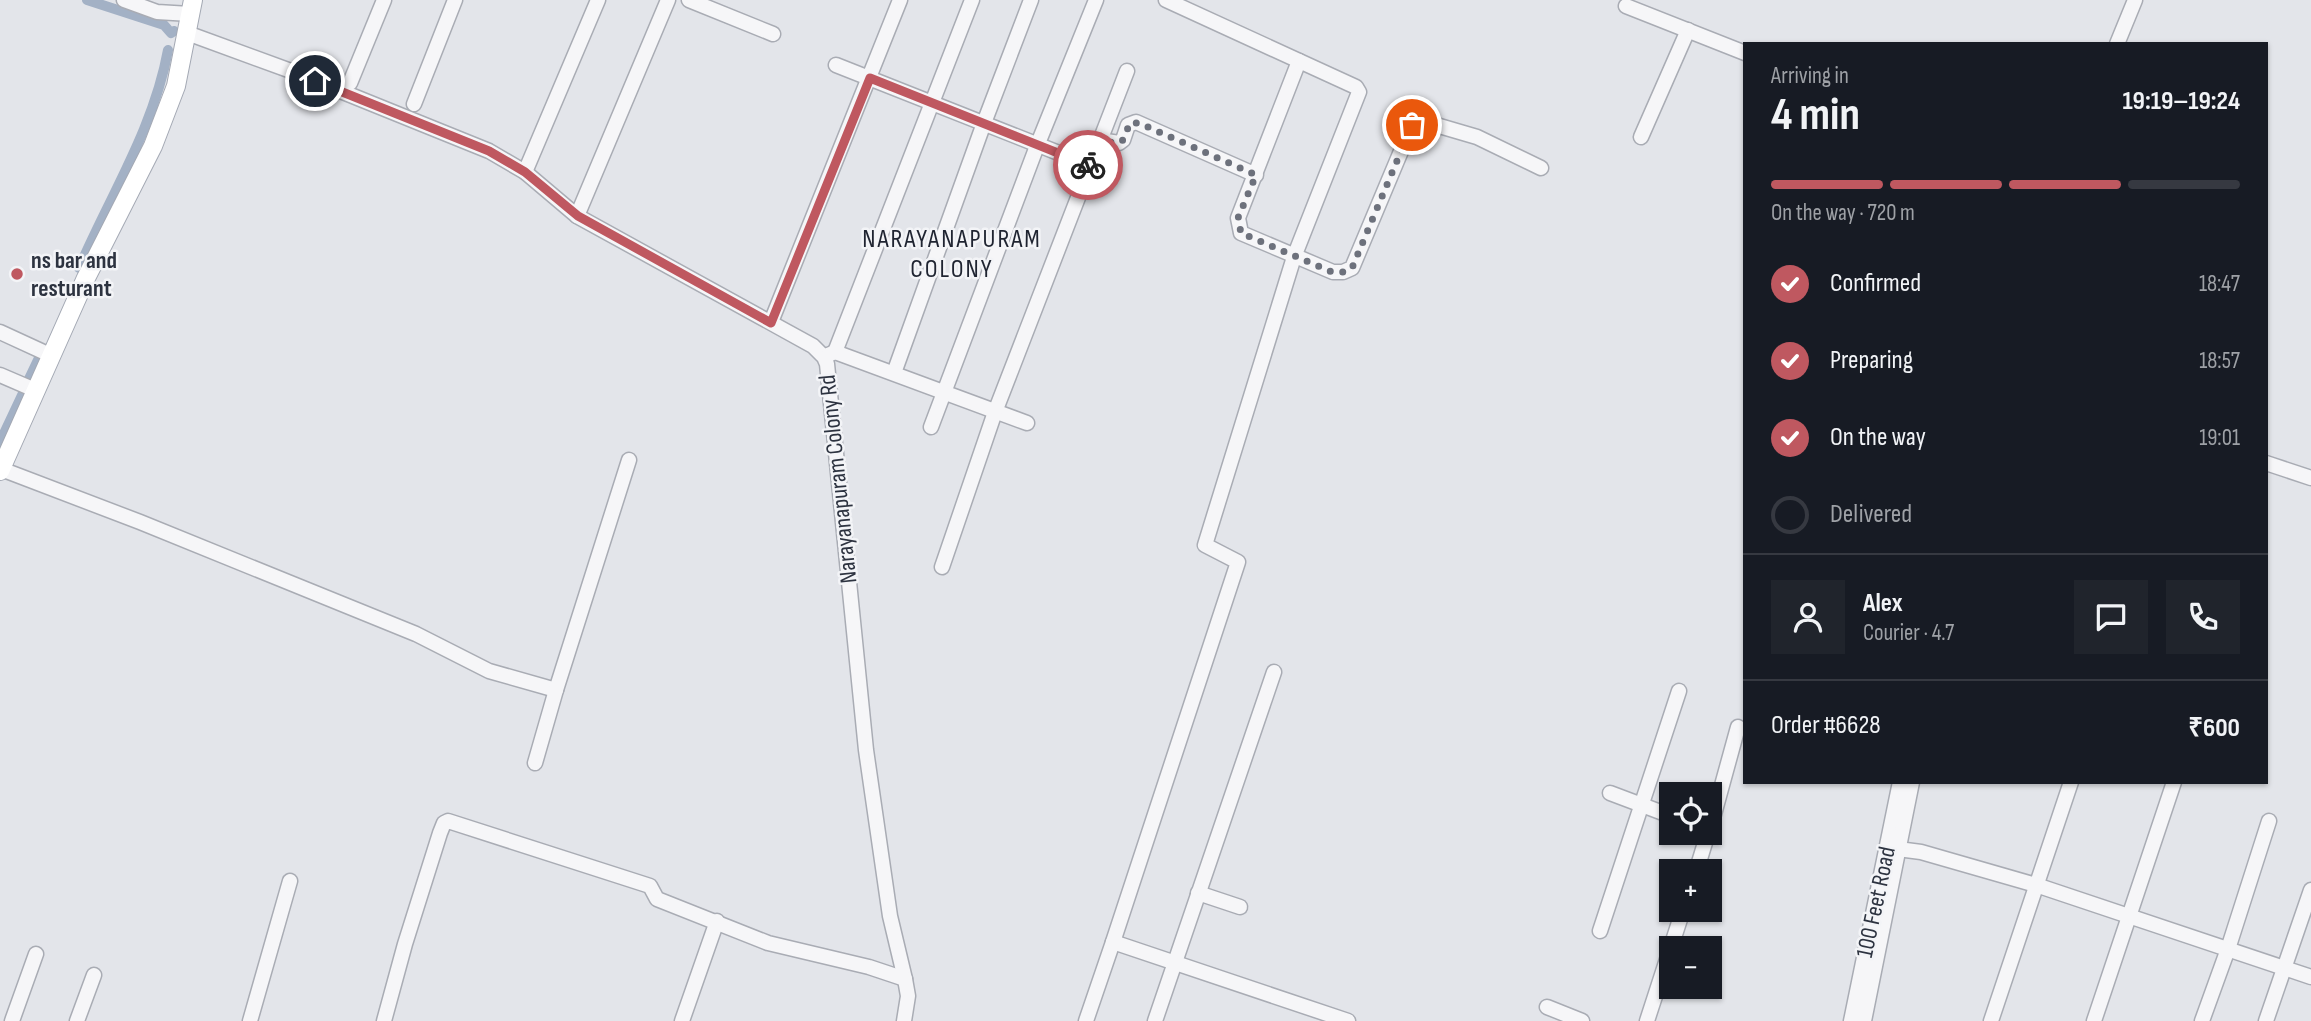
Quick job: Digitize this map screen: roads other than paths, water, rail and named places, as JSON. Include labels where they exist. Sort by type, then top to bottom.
[{"type":"main road","points":[[0,470],[86,278],[153,146],[176,86],[191,7]]},
{"type":"street","points":[[124,0],[158,12],[191,7]]},
{"type":"street","points":[[350,83],[384,0]]},
{"type":"street","points":[[414,104],[455,0]]},
{"type":"street","points":[[525,172],[598,0]]},
{"type":"street","points":[[578,216],[668,0]]},
{"type":"street","points":[[689,0],[773,34]]},
{"type":"street","points":[[771,323],[900,0]]},
{"type":"street","points":[[972,0],[934,104],[830,354],[894,373],[1027,423]]},
{"type":"street","points":[[894,373],[1031,0]]},
{"type":"street","points":[[931,427],[1037,146],[1096,0]]},
{"type":"street","points":[[1086,1021],[1238,562],[1205,545],[1294,257],[1359,92],[1356,87],[1166,0]]},
{"type":"street","points":[[2109,42],[2125,0]]},
{"type":"street","points":[[2118,42],[2135,0]]},
{"type":"street","points":[[1626,6],[1743,53]]},
{"type":"street","points":[[1641,137],[1688,30]]},
{"type":"street","name":"Narayanapuram Colony Rd","points":[[187,33],[291,71],[489,151],[525,172],[578,216],[830,354],[827,365],[866,750],[890,916],[908,996],[904,1021]]},
{"type":"street","points":[[1299,61],[1238,218],[1241,233],[1294,257],[1332,272],[1343,272],[1352,268],[1412,125],[1419,120],[1477,138],[1541,168]]},
{"type":"street","points":[[836,65],[1089,165]]},
{"type":"street","points":[[942,567],[995,412],[1127,71]]},
{"type":"street","points":[[1100,141],[1119,143],[1123,140],[1128,125],[1134,122],[1256,175]]},
{"type":"street","points":[[0,332],[50,355]]},
{"type":"street","points":[[0,374],[35,390]]},
{"type":"street","points":[[535,763],[629,460]]},
{"type":"street","points":[[2268,464],[2311,478]]},
{"type":"street","points":[[0,470],[127,517],[416,634],[489,671],[556,690]]},
{"type":"street","points":[[1155,1021],[1274,672]]},
{"type":"street","points":[[1600,931],[1679,691]]},
{"type":"street","points":[[1722,784],[1738,727]]},
{"type":"street","name":"100 Feet Road","points":[[1851,1021],[1900,784]]},
{"type":"street","name":"100 Feet Road","points":[[1864,1021],[1912,784]]},
{"type":"street","points":[[1991,1021],[2070,784]]},
{"type":"street","points":[[2094,1021],[2173,784]]},
{"type":"street","points":[[1610,793],[1659,812]]},
{"type":"street","points":[[384,1021],[405,944],[440,833],[447,821],[650,886],[657,899],[768,943],[869,967],[905,979]]},
{"type":"street","points":[[2202,1021],[2269,821]]},
{"type":"street","points":[[1898,849],[1921,852],[2036,885],[2311,977]]},
{"type":"street","points":[[250,1021],[290,881]]},
{"type":"street","points":[[2266,1021],[2311,890]]},
{"type":"street","points":[[1198,893],[1240,907]]},
{"type":"street","points":[[682,1021],[717,921]]},
{"type":"street","points":[[1647,1021],[1679,922]]},
{"type":"street","points":[[1113,942],[1348,1021]]},
{"type":"street","points":[[12,1021],[36,954]]},
{"type":"street","points":[[76,1021],[94,975]]},
{"type":"street","points":[[1547,1007],[1582,1021]]},
{"type":"waterway","points":[[87,0],[164,25],[171,33],[174,31]]},
{"type":"waterway","points":[[79,268],[142,134],[153,107],[168,50]]},
{"type":"waterway","points":[[29,379],[39,358]]},
{"type":"waterway","points":[[0,442],[23,393]]},
{"type":"place","name":"ns bar and resturant","points":[[17,274]]},
{"type":"district","name":"NARAYANAPURAM COLONY","points":[[952,254]]}]
